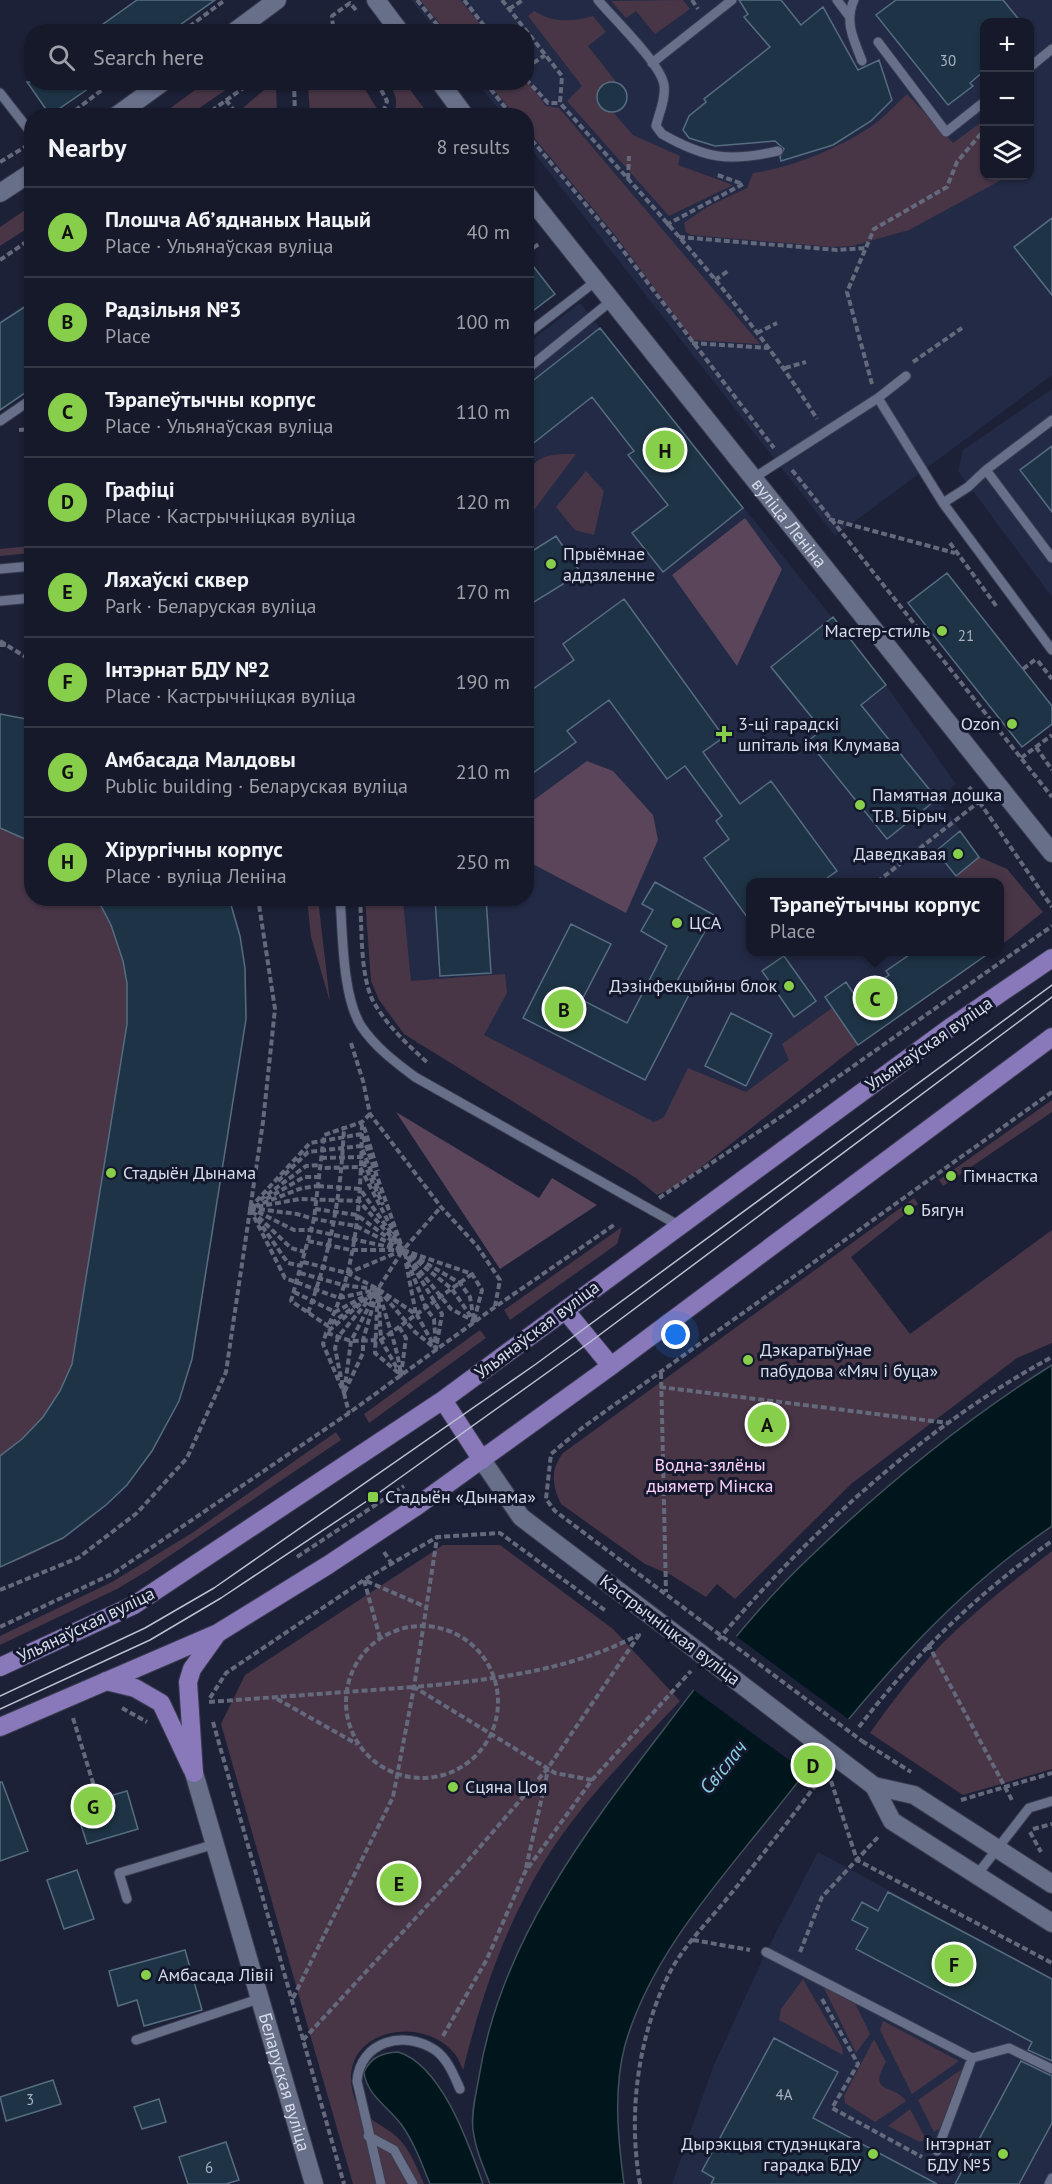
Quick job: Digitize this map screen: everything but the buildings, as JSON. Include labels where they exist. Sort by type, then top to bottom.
[{"type":"main road","name":"Ульянаўская вуліца","points":[[0,1667],[134,1605],[443,1400],[938,1036],[1052,958]]},
{"type":"main road","points":[[0,1727],[218,1633],[337,1559],[482,1460],[611,1366],[1052,1037]]},
{"type":"main road","points":[[565,1310],[611,1366]]},
{"type":"main road","points":[[443,1400],[482,1460]]},
{"type":"main road","points":[[194,1773],[188,1682],[199,1658],[218,1633]]},
{"type":"main road","points":[[106,1681],[135,1688],[160,1703],[194,1773]]},
{"type":"street","points":[[245,24],[277,0]]},
{"type":"street","points":[[376,0],[394,24]]},
{"type":"street","points":[[127,108],[152,90]]},
{"type":"street","points":[[446,90],[459,108]]},
{"type":"street","points":[[0,193],[24,177]]},
{"type":"street","name":"вуліца Леніна","points":[[534,203],[1052,853]]},
{"type":"street","name":"Кастрычніцкая вуліца","points":[[482,1460],[521,1517],[844,1764],[874,1786],[914,1795],[1052,1884]]},
{"type":"street","name":"Беларуская вуліца","points":[[194,1773],[314,2184]]},
{"type":"street","name":"Кастрычніцкая вуліца","points":[[874,1786],[892,1821],[1052,1923]]},
{"type":"lane","points":[[598,0],[652,63],[664,84],[664,99],[656,126],[662,134],[678,143],[717,157],[743,159],[778,151]]},
{"type":"lane","points":[[652,63],[732,0]]},
{"type":"lane","points":[[837,0],[849,16]]},
{"type":"lane","points":[[855,0],[849,16],[849,27],[862,61]]},
{"type":"lane","points":[[878,42],[946,132],[980,105]]},
{"type":"lane","points":[[1034,63],[1052,49]]},
{"type":"lane","points":[[0,93],[24,124]]},
{"type":"lane","points":[[534,329],[596,281]]},
{"type":"lane","points":[[534,363],[611,301]]},
{"type":"lane","points":[[752,479],[878,398],[906,376]]},
{"type":"lane","points":[[878,398],[943,503],[1052,650]]},
{"type":"lane","points":[[0,421],[24,404]]},
{"type":"lane","points":[[943,503],[968,488],[986,470],[1052,420]]},
{"type":"lane","points":[[986,470],[1052,558]]},
{"type":"lane","points":[[0,569],[24,567]]},
{"type":"lane","points":[[0,601],[24,599]]},
{"type":"lane","points":[[340,906],[350,995],[361,1025],[387,1056],[415,1077],[678,1225]]},
{"type":"lane","points":[[976,1876],[1029,1808],[1052,1801]]},
{"type":"lane","points":[[127,1899],[119,1873],[215,1844]]},
{"type":"lane","points":[[766,1952],[972,2058],[1009,2048],[1052,2069]]},
{"type":"lane","points":[[136,2040],[261,1998]]},
{"type":"lane","points":[[381,2184],[357,2081],[358,2069],[374,2046],[389,2041],[403,2040],[435,2050],[445,2060],[460,2089]]},
{"type":"lane","points":[[937,2151],[972,2058]]},
{"type":"lane","points":[[368,2136],[394,2150],[413,2184]]},
{"type":"lane","points":[[1049,2184],[1052,2178]]},
{"type":"path","points":[[193,24],[225,0]]},
{"type":"path","points":[[417,0],[436,24]]},
{"type":"path","points":[[464,0],[483,24]]},
{"type":"path","points":[[502,0],[521,24]]},
{"type":"path","points":[[509,9],[523,0]]},
{"type":"path","points":[[333,24],[332,16],[350,3],[364,17]]},
{"type":"path","points":[[534,41],[561,76],[560,103],[716,280],[785,368],[821,425]]},
{"type":"path","points":[[534,63],[545,55]]},
{"type":"path","points":[[534,88],[548,104],[560,103]]},
{"type":"path","points":[[78,108],[102,90]]},
{"type":"path","points":[[215,108],[240,90]]},
{"type":"path","points":[[294,90],[296,108]]},
{"type":"path","points":[[381,90],[387,101],[385,108]]},
{"type":"path","points":[[491,90],[506,108]]},
{"type":"path","points":[[226,100],[232,108]]},
{"type":"path","points":[[873,387],[847,292],[874,229],[947,187],[957,162],[980,135]]},
{"type":"path","points":[[0,162],[24,147]]},
{"type":"path","points":[[628,180],[629,156]]},
{"type":"path","points":[[666,225],[743,184],[704,170]]},
{"type":"path","points":[[678,237],[837,250],[867,248]]},
{"type":"path","points":[[534,247],[543,241]]},
{"type":"path","points":[[0,260],[24,244]]},
{"type":"path","points":[[716,280],[728,271]]},
{"type":"path","points":[[757,333],[777,323]]},
{"type":"path","points":[[692,343],[769,348]]},
{"type":"path","points":[[785,368],[806,362]]},
{"type":"path","points":[[829,519],[956,553]]},
{"type":"path","points":[[0,644],[6,645],[24,656]]},
{"type":"path","points":[[1023,669],[1036,659]]},
{"type":"path","points":[[979,704],[985,700]]},
{"type":"path","points":[[1021,758],[1052,735]]},
{"type":"path","points":[[1036,747],[1052,770]]},
{"type":"path","points":[[882,878],[980,801]]},
{"type":"path","points":[[0,1590],[78,1558],[136,1514],[187,1458],[226,1372],[250,1208],[275,1009],[259,906]]},
{"type":"path","points":[[361,906],[367,982],[372,999],[401,1039],[435,1069]]},
{"type":"path","points":[[658,1200],[791,1110],[1052,926]]},
{"type":"path","points":[[350,1039],[370,1114],[441,1207],[477,1246],[500,1280],[495,1306]]},
{"type":"path","points":[[917,1776],[862,1741],[555,1511],[546,1499],[551,1454],[582,1428],[1052,1092]]},
{"type":"path","points":[[328,1326],[291,1301],[314,1219],[324,1135],[344,1126],[362,1122],[370,1114]]},
{"type":"path","points":[[344,1393],[323,1344],[347,1273],[356,1226],[360,1189],[362,1122]]},
{"type":"path","points":[[362,1122],[403,1250],[417,1315],[436,1349]]},
{"type":"path","points":[[308,1313],[324,1268],[337,1212],[341,1188],[344,1126]]},
{"type":"path","points":[[250,1208],[310,1143],[362,1134]]},
{"type":"path","points":[[362,1134],[403,1250]]},
{"type":"path","points":[[250,1208],[308,1152],[361,1146]]},
{"type":"path","points":[[361,1146],[426,1308],[434,1319],[436,1349]]},
{"type":"path","points":[[361,1157],[403,1250]]},
{"type":"path","points":[[321,1158],[361,1157]]},
{"type":"path","points":[[250,1208],[306,1166],[360,1167]]},
{"type":"path","points":[[360,1167],[403,1250],[442,1314],[436,1349]]},
{"type":"path","points":[[250,1208],[304,1177],[319,1177]]},
{"type":"path","points":[[250,1208],[302,1188],[318,1186],[360,1189]]},
{"type":"path","points":[[360,1189],[403,1250]]},
{"type":"path","points":[[250,1208],[316,1198],[359,1201],[451,1309],[474,1322]]},
{"type":"path","points":[[344,1393],[351,1341],[378,1289],[403,1250],[441,1207]]},
{"type":"path","points":[[250,1208],[297,1214],[356,1226],[460,1283],[470,1297],[474,1322]]},
{"type":"path","points":[[250,1208],[294,1230],[311,1230],[403,1250],[472,1274],[482,1290],[474,1322]]},
{"type":"path","points":[[250,1208],[291,1248],[306,1252]]},
{"type":"path","points":[[250,1208],[288,1263],[347,1273],[378,1289],[417,1315]]},
{"type":"path","points":[[250,1208],[285,1278],[339,1298],[378,1289]]},
{"type":"path","points":[[315,1209],[357,1215],[452,1289],[474,1322]]},
{"type":"path","points":[[0,1628],[114,1572],[349,1413],[495,1306],[614,1225]]},
{"type":"path","points":[[308,1242],[351,1250],[403,1250]]},
{"type":"path","points":[[347,1273],[403,1250]]},
{"type":"path","points":[[300,1273],[343,1285],[378,1289],[408,1321],[415,1332],[436,1349]]},
{"type":"path","points":[[326,1333],[351,1341],[381,1340],[472,1274]]},
{"type":"path","points":[[335,1312],[378,1289]]},
{"type":"path","points":[[328,1326],[378,1289]]},
{"type":"path","points":[[326,1333],[378,1289]]},
{"type":"path","points":[[378,1289],[390,1334],[397,1344],[401,1375]]},
{"type":"path","points":[[349,1413],[335,1348],[339,1337],[378,1289]]},
{"type":"path","points":[[378,1289],[381,1340],[401,1375]]},
{"type":"path","points":[[344,1393],[363,1353],[363,1340],[378,1289]]},
{"type":"path","points":[[378,1289],[375,1353],[401,1375]]},
{"type":"path","points":[[294,1292],[335,1312]]},
{"type":"path","points":[[399,1328],[406,1338],[401,1375]]},
{"type":"path","points":[[661,1372],[666,1592]]},
{"type":"path","points":[[660,1387],[948,1424]]},
{"type":"path","points":[[288,1563],[404,1486]]},
{"type":"path","points":[[373,1497],[377,1503]]},
{"type":"path","points":[[344,2184],[207,1702],[226,1672],[364,1580],[437,1537],[500,1533],[611,1614]]},
{"type":"path","points":[[293,1999],[393,1797],[414,1687],[437,1537]]},
{"type":"path","points":[[859,1727],[928,1644],[990,1588],[1052,1541]]},
{"type":"path","points":[[364,1580],[426,1607]]},
{"type":"path","points":[[364,1580],[380,1638]]},
{"type":"path","points":[[277,1698],[357,1744],[375,1763],[398,1775],[419,1779],[441,1777],[462,1768],[479,1755],[492,1736],[498,1708],[496,1679],[485,1658],[468,1641],[447,1630],[423,1626],[401,1628],[380,1638],[363,1653],[357,1662],[351,1672],[346,1694],[347,1720],[357,1744]]},
{"type":"path","points":[[629,1628],[639,1635]]},
{"type":"path","points":[[207,1702],[346,1694],[496,1679],[606,1652],[639,1635]]},
{"type":"path","points":[[303,2040],[460,1870],[548,1768],[639,1635]]},
{"type":"path","points":[[928,1644],[1043,1856]]},
{"type":"path","points":[[414,1687],[555,1773],[592,1780]]},
{"type":"path","points":[[72,1714],[98,1799]]},
{"type":"path","points":[[525,1872],[548,1768]]},
{"type":"path","points":[[958,1801],[1052,1773]]},
{"type":"path","points":[[831,1781],[857,1860],[1052,1963]]},
{"type":"path","points":[[640,2184],[634,2133],[635,2100],[641,2061],[653,2016],[667,1977],[693,1940],[818,1782]]},
{"type":"path","points":[[1029,1830],[1052,1824]]},
{"type":"path","points":[[857,1860],[822,1898],[799,1957],[858,2064],[832,2108],[928,2161],[937,2151]]},
{"type":"path","points":[[693,1940],[766,1952]]},
{"type":"shaded area","points":[[411,0],[1052,0],[1052,375],[835,536],[534,153],[534,108],[498,108],[483,90],[534,90],[534,24],[431,24]]},
{"type":"shaded area","name":"3-ці гарадскі шпіталь імя Клумава","points":[[580,303],[886,685],[956,784],[938,799],[979,857],[1007,869],[1043,912],[1004,944],[1004,878],[746,878],[746,956],[986,956],[858,1045],[849,1031],[676,1149],[416,1043],[404,906],[534,906],[534,339]]},
{"type":"shaded area","points":[[1052,389],[1052,597],[958,471],[963,450]]},
{"type":"shaded area","points":[[745,518],[782,569],[737,666],[672,575]]},
{"type":"shaded area","points":[[587,761],[613,771],[653,815],[658,840],[626,913],[534,865],[534,800]]},
{"type":"shaded area","points":[[396,1112],[539,1198],[552,1178],[597,1205],[500,1269]]},
{"type":"shaded area","points":[[818,1852],[1052,1978],[1052,2178],[1049,2184],[672,2184],[713,2067],[766,1952]]},
{"type":"green space","points":[[420,0],[460,0],[480,24],[440,24]]},
{"type":"green space","points":[[683,0],[690,9],[655,34],[636,11],[626,18],[611,1]]},
{"type":"green space","points":[[534,11],[549,18],[563,20],[593,16],[606,32],[588,46],[617,83],[606,83],[599,90],[600,105],[613,112],[633,135],[680,156],[678,165],[733,185],[669,216],[567,101],[582,86],[528,16]]},
{"type":"green space","points":[[195,90],[226,90],[199,108],[171,108]]},
{"type":"green space","points":[[264,90],[276,90],[277,108],[244,107]]},
{"type":"green space","points":[[308,90],[365,90],[376,108],[310,108]]},
{"type":"green space","points":[[393,90],[410,90],[424,108],[395,108],[396,98]]},
{"type":"green space","points":[[494,90],[534,90],[546,106],[559,108],[760,344],[693,340],[615,235],[534,137],[534,108],[509,108]]},
{"type":"green space","points":[[907,94],[953,143],[980,123],[980,180],[1001,180],[909,230],[852,246],[833,247],[691,235],[686,232],[684,223],[707,207],[747,188],[753,173],[784,167],[813,156],[856,136],[884,116]]},
{"type":"green space","points":[[24,211],[24,231],[0,246],[0,227]]},
{"type":"green space","points":[[576,454],[534,510],[534,464],[543,458]]},
{"type":"green space","points":[[586,471],[604,491],[594,535],[575,530],[556,507]]},
{"type":"green space","points":[[24,547],[24,554],[0,556],[0,549]]},
{"type":"green space","name":"Стадыён Дынама","points":[[0,714],[24,719],[24,906],[231,906],[244,973],[246,1019],[198,1327],[188,1369],[174,1408],[156,1443],[134,1476],[107,1504],[75,1529],[40,1550],[0,1567]]},
{"type":"green space","points":[[979,857],[1007,869],[1043,912],[1004,943],[1004,878],[957,878],[956,876]]},
{"type":"green space","points":[[308,906],[319,906],[330,1002],[311,937]]},
{"type":"green space","points":[[366,906],[404,906],[411,981],[505,974],[507,993],[484,1035],[654,1122],[664,1117],[688,1068],[746,1092],[789,1060],[782,1044],[832,1008],[858,1045],[678,1185],[657,1195],[636,1178],[404,1034],[379,1000],[371,981]]},
{"type":"green space","points":[[1052,1100],[1052,1112],[943,1186],[939,1180]]},
{"type":"green space","name":"Водна-зялёны дыяметр Мінска","points":[[914,1198],[918,1204],[851,1257],[910,1334],[1052,1230],[1052,1343],[1017,1358],[851,1484],[735,1599],[717,1584],[706,1597],[671,1575],[645,1564],[561,1504],[554,1484],[554,1472],[563,1453]]},
{"type":"green space","points":[[622,1227],[617,1244],[510,1320],[504,1310]]},
{"type":"green space","points":[[480,1330],[486,1338],[369,1423],[364,1414]]},
{"type":"green space","points":[[336,1432],[341,1440],[147,1571],[117,1589],[0,1645],[0,1636],[112,1582],[192,1533]]},
{"type":"green space","points":[[443,1545],[500,1545],[613,1629],[680,1701],[591,1798],[544,1862],[517,1911],[506,1937],[486,1989],[463,2070],[455,2054],[440,2041],[422,2034],[404,2032],[385,2034],[369,2042],[357,2055],[351,2072],[356,2101],[365,2114],[402,2142],[413,2159],[424,2184],[353,2184],[221,1724],[245,1675]]},
{"type":"green space","points":[[1052,1551],[1052,1769],[963,1795],[870,1733],[903,1688],[952,1634],[979,1609]]},
{"type":"green space","points":[[803,1979],[842,2047],[843,2055],[779,2020],[781,2009]]},
{"type":"green space","points":[[822,1984],[855,2003],[870,2034],[856,2053]]},
{"type":"green space","points":[[883,2021],[959,2061],[912,2094],[880,2030]]},
{"type":"green space","points":[[874,2039],[886,2062],[879,2079],[881,2084],[906,2101],[875,2122],[845,2103],[844,2096]]},
{"type":"green space","points":[[962,2069],[940,2128],[934,2132],[918,2100]]},
{"type":"green space","points":[[910,2109],[926,2139],[920,2142],[888,2126]]},
{"type":"water","name":"Свіслач","points":[[1052,1365],[1052,1526],[1010,1556],[971,1589],[900,1660],[834,1737],[728,1870],[686,1924],[667,1953],[636,2013],[621,2062],[618,2114],[624,2184],[490,2184],[477,2150],[473,2110],[490,2028],[506,1981],[526,1936],[549,1892],[604,1809],[698,1684],[752,1618],[790,1577],[838,1531],[926,1455],[987,1408]]},
{"type":"water","points":[[398,2052],[414,2060],[441,2089],[462,2129],[483,2184],[430,2184],[406,2131],[373,2094],[364,2072],[374,2059],[387,2053]]},
{"type":"pier","points":[[733,1634],[851,1721],[808,1774],[691,1688]]},
{"type":"tram line","points":[[0,1696],[145,1628],[214,1588],[536,1364],[1052,985]]},
{"type":"tram line","points":[[0,1709],[150,1640],[221,1598],[373,1497],[590,1342],[1052,997]]},
{"type":"place","name":"Хірургічны корпус","points":[[665,450]]},
{"type":"place","name":"Прыёмнае аддзяленне","points":[[551,564]]},
{"type":"place","name":"Мастер-стиль","points":[[942,631]]},
{"type":"place","name":"Ozon","points":[[1012,724]]},
{"type":"place","name":"3-ці гарадскі шпіталь імя Клумава","points":[[724,734]]},
{"type":"place","name":"Памятная дошка Т.В. Бірыч","points":[[860,805]]},
{"type":"place","name":"Даведкавая","points":[[958,854]]},
{"type":"place","name":"ЦСА","points":[[677,923]]},
{"type":"place","name":"Дэзінфекцыйны блок","points":[[789,986]]},
{"type":"place","name":"Тэрапеўтычны корпус","points":[[875,998]]},
{"type":"place","name":"Радзільня №3","points":[[564,1009]]},
{"type":"place","name":"Стадыён Дынама","points":[[111,1173]]},
{"type":"place","name":"Гімнастка","points":[[951,1176]]},
{"type":"place","name":"Бягун","points":[[909,1210]]},
{"type":"place","name":"Дэкаратыўнае пабудова «Мяч і буца»","points":[[748,1360]]},
{"type":"place","name":"Плошча Абʼяднаных Нацый","points":[[767,1424]]},
{"type":"place","name":"Стадыён «Дынама»","points":[[373,1497]]},
{"type":"place","name":"Графіці","points":[[813,1765]]},
{"type":"place","name":"Сцяна Цоя","points":[[453,1787]]},
{"type":"place","name":"Амбасада Малдовы","points":[[93,1806]]},
{"type":"place","name":"Ляхаўскі сквер","points":[[399,1883]]},
{"type":"place","name":"Інтэрнат БДУ №2","points":[[954,1964]]},
{"type":"place","name":"Амбасада Лівіі","points":[[146,1975]]},
{"type":"place","name":"Дырэкцыя студэнцкага гарадка БДУ","points":[[873,2154]]},
{"type":"place","name":"Інтэрнат БДУ №5","points":[[1003,2154]]}]
